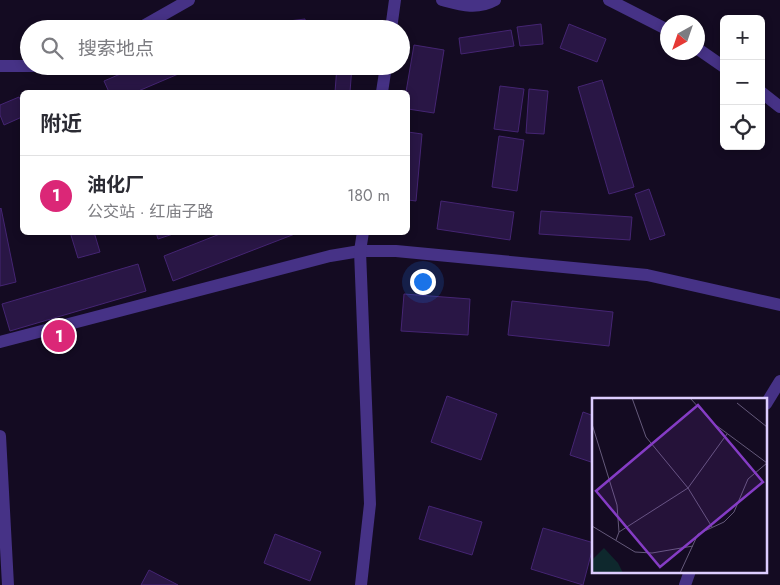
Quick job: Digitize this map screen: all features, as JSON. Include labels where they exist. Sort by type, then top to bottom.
[{"type":"street","points":[[154,20],[189,0]]},
{"type":"street","points":[[392,20],[395,0]]},
{"type":"street","points":[[442,0],[468,6],[485,6],[496,0]]},
{"type":"street","points":[[609,0],[660,26]]},
{"type":"street","points":[[705,54],[720,64]]},
{"type":"street","points":[[0,66],[20,66]]},
{"type":"street","points":[[382,90],[385,75]]},
{"type":"street","points":[[765,95],[780,106]]},
{"type":"street","points":[[361,585],[370,504],[360,251],[363,235]]},
{"type":"street","points":[[0,342],[330,256],[360,251],[396,251],[647,275],[780,305]]},
{"type":"street","points":[[768,401],[780,381]]},
{"type":"street","points":[[0,436],[8,585]]},
{"type":"street","points":[[685,585],[690,572]]},
{"type":"building","points":[[541,24],[543,44],[520,46],[517,27]]},
{"type":"building","points":[[569,24],[606,39],[597,62],[560,48]]},
{"type":"building","points":[[511,30],[514,46],[461,54],[459,38]]},
{"type":"building","points":[[414,45],[444,50],[434,113],[410,109],[410,90],[406,90]]},
{"type":"building","points":[[118,75],[176,75],[141,90],[108,90],[104,81]]},
{"type":"building","points":[[336,75],[351,75],[350,90],[335,90]]},
{"type":"building","points":[[602,80],[634,187],[609,194],[578,87]]},
{"type":"building","points":[[500,86],[524,89],[518,132],[494,129]]},
{"type":"building","points":[[529,89],[548,91],[544,134],[526,133]]},
{"type":"building","points":[[19,97],[20,118],[4,125],[0,115],[0,105]]},
{"type":"building","points":[[410,132],[422,134],[416,201],[410,200]]},
{"type":"building","points":[[499,136],[524,140],[517,191],[492,187]]},
{"type":"building","points":[[649,189],[665,235],[650,240],[635,194]]},
{"type":"building","points":[[441,201],[514,212],[510,240],[437,229]]},
{"type":"building","points":[[0,209],[16,282],[0,286]]},
{"type":"building","points":[[541,211],[632,217],[630,240],[539,234]]},
{"type":"building","points":[[71,235],[95,235],[100,252],[78,258]]},
{"type":"building","points":[[157,235],[170,235],[158,239]]},
{"type":"building","points":[[217,235],[292,235],[173,281],[164,256]]},
{"type":"building","points":[[138,264],[146,291],[10,331],[2,304]]},
{"type":"building","points":[[404,294],[470,299],[468,335],[401,331]]},
{"type":"building","points":[[512,301],[613,312],[609,346],[508,335]]},
{"type":"building","points":[[447,396],[497,414],[481,460],[431,442]]},
{"type":"building","points":[[583,412],[592,415],[592,462],[570,455]]},
{"type":"building","points":[[429,506],[482,522],[472,555],[419,539]]},
{"type":"building","points":[[543,528],[592,542],[592,551],[583,585],[531,569]]},
{"type":"building","points":[[275,534],[321,552],[310,581],[264,563]]},
{"type":"building","points":[[149,570],[178,585],[141,585]]},
{"type":"place","name":"油化厂","points":[[59,336]]}]
